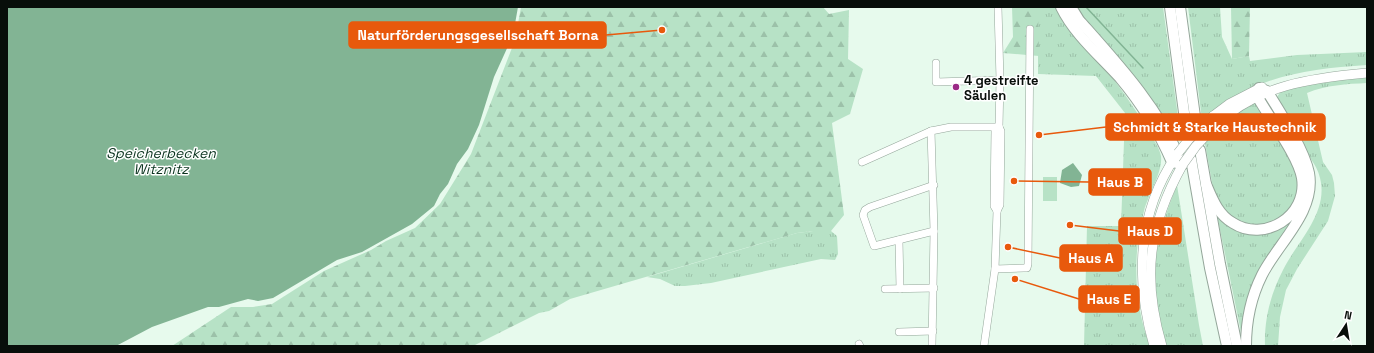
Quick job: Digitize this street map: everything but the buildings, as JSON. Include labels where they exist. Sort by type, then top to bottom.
[{"type":"highway","points":[[1061,7],[1078,32],[1136,100],[1166,147],[1187,162],[1227,346]]},
{"type":"highway","points":[[1071,7],[1079,20],[1145,97],[1175,154]]},
{"type":"highway","points":[[1170,7],[1187,135]]},
{"type":"highway","points":[[1180,7],[1196,124]]},
{"type":"highway","points":[[1206,184],[1214,203],[1224,216],[1239,226],[1253,230],[1266,230],[1287,219],[1293,212],[1300,200],[1302,178],[1299,166],[1280,135],[1261,92]]},
{"type":"highway","points":[[1246,346],[1248,318],[1256,289],[1274,254],[1303,210],[1309,193],[1310,182],[1307,166],[1301,150],[1261,92]]},
{"type":"highway","points":[[1214,127],[1237,120],[1251,119],[1268,125],[1280,135]]},
{"type":"highway","points":[[1200,150],[1237,346]]},
{"type":"main road","points":[[1162,346],[1151,298],[1152,253],[1160,213],[1170,188],[1187,162],[1214,127],[1233,111],[1261,92],[1283,80],[1312,73],[1367,68]]},
{"type":"main road","points":[[1154,346],[1145,312],[1142,287],[1143,243],[1154,199],[1175,154],[1213,116],[1229,104],[1261,92],[1313,78],[1367,73]]},
{"type":"street","points":[[984,346],[995,269],[997,211],[1000,205],[1001,131],[999,127],[1000,80],[998,7]]},
{"type":"street","points":[[995,269],[1027,268],[1028,264],[1030,30]]},
{"type":"street","points":[[936,63],[936,82],[1000,80]]},
{"type":"street","points":[[862,162],[931,131],[951,127],[999,127]]},
{"type":"street","points":[[931,131],[934,185],[934,288],[932,346]]},
{"type":"street","points":[[934,185],[870,207],[865,210],[863,215],[874,246],[934,231]]},
{"type":"street","points":[[899,240],[900,289]]},
{"type":"street","points":[[884,289],[934,288]]},
{"type":"street","points":[[899,332],[933,331]]},
{"type":"green space","points":[[521,7],[823,7],[829,14],[849,10],[848,59],[863,69],[850,114],[832,123],[844,215],[831,231],[797,233],[570,299],[549,311],[539,313],[473,346],[172,346],[231,307],[253,307],[272,304],[324,271],[415,228],[440,204],[471,154],[515,40]]},
{"type":"green space","points":[[1012,7],[1038,7],[1039,56],[1003,53],[1013,37]]},
{"type":"green space","points":[[1038,7],[1057,7],[1136,111],[1160,152],[1160,169],[1144,211],[1140,227],[1136,262],[1138,297],[1150,346],[1084,346],[1087,226],[1121,226],[1125,113],[1096,76],[1038,74]]},
{"type":"green space","points":[[1074,7],[1163,7],[1181,139],[1174,136]]},
{"type":"green space","points":[[1188,7],[1220,7],[1222,37],[1232,59],[1249,56],[1250,61],[1297,55],[1367,52],[1367,65],[1321,69],[1279,78],[1240,94],[1221,105],[1202,120]]},
{"type":"green space","points":[[1231,7],[1250,8],[1249,56],[1232,59]]},
{"type":"green space","points":[[1367,75],[1367,83],[1344,84],[1314,90],[1307,93],[1323,162],[1332,175],[1335,196],[1328,221],[1297,269],[1286,290],[1280,317],[1278,346],[1265,346],[1267,316],[1275,288],[1289,259],[1316,215],[1322,191],[1320,178],[1316,168],[1297,139],[1276,99],[1282,89]]},
{"type":"green space","points":[[1255,100],[1270,124],[1226,119]]},
{"type":"green space","points":[[1252,122],[1276,135],[1295,165],[1299,185],[1291,210],[1271,225],[1245,226],[1222,211],[1213,188],[1205,143],[1226,126],[1236,123]]},
{"type":"green space","points":[[1043,177],[1057,177],[1057,201],[1043,201]]},
{"type":"green space","points":[[1177,185],[1203,346],[1166,346],[1156,303],[1154,283],[1158,246],[1162,226]]},
{"type":"green space","points":[[1300,210],[1271,253],[1243,332],[1241,332],[1217,215],[1252,233]]},
{"type":"green space","points":[[831,231],[837,236],[838,254],[835,260],[821,259],[711,283],[685,286],[675,286],[660,279],[647,277],[797,233]]},
{"type":"water","name":"Speicherbecken Witznitz","points":[[7,7],[518,7],[513,35],[494,77],[479,125],[468,149],[457,164],[448,184],[440,194],[434,206],[412,224],[362,252],[337,260],[273,298],[258,301],[248,299],[219,307],[208,307],[152,327],[116,346],[7,346]]},
{"type":"water","points":[[1073,163],[1082,175],[1079,186],[1071,187],[1060,183],[1062,170]]},
{"type":"waterway","points":[[1086,7],[1143,68]]},
{"type":"place","name":"Naturförderungsgesellschaft Borna","points":[[662,30]]},
{"type":"place","name":"4 gestreifte Säulen","points":[[956,87]]},
{"type":"place","name":"Schmidt & Starke Haustechnik","points":[[1039,135]]},
{"type":"place","name":"Haus B","points":[[1014,181]]},
{"type":"place","name":"Haus D","points":[[1070,225]]},
{"type":"place","name":"Haus A","points":[[1008,247]]},
{"type":"place","name":"Haus E","points":[[1015,279]]}]
